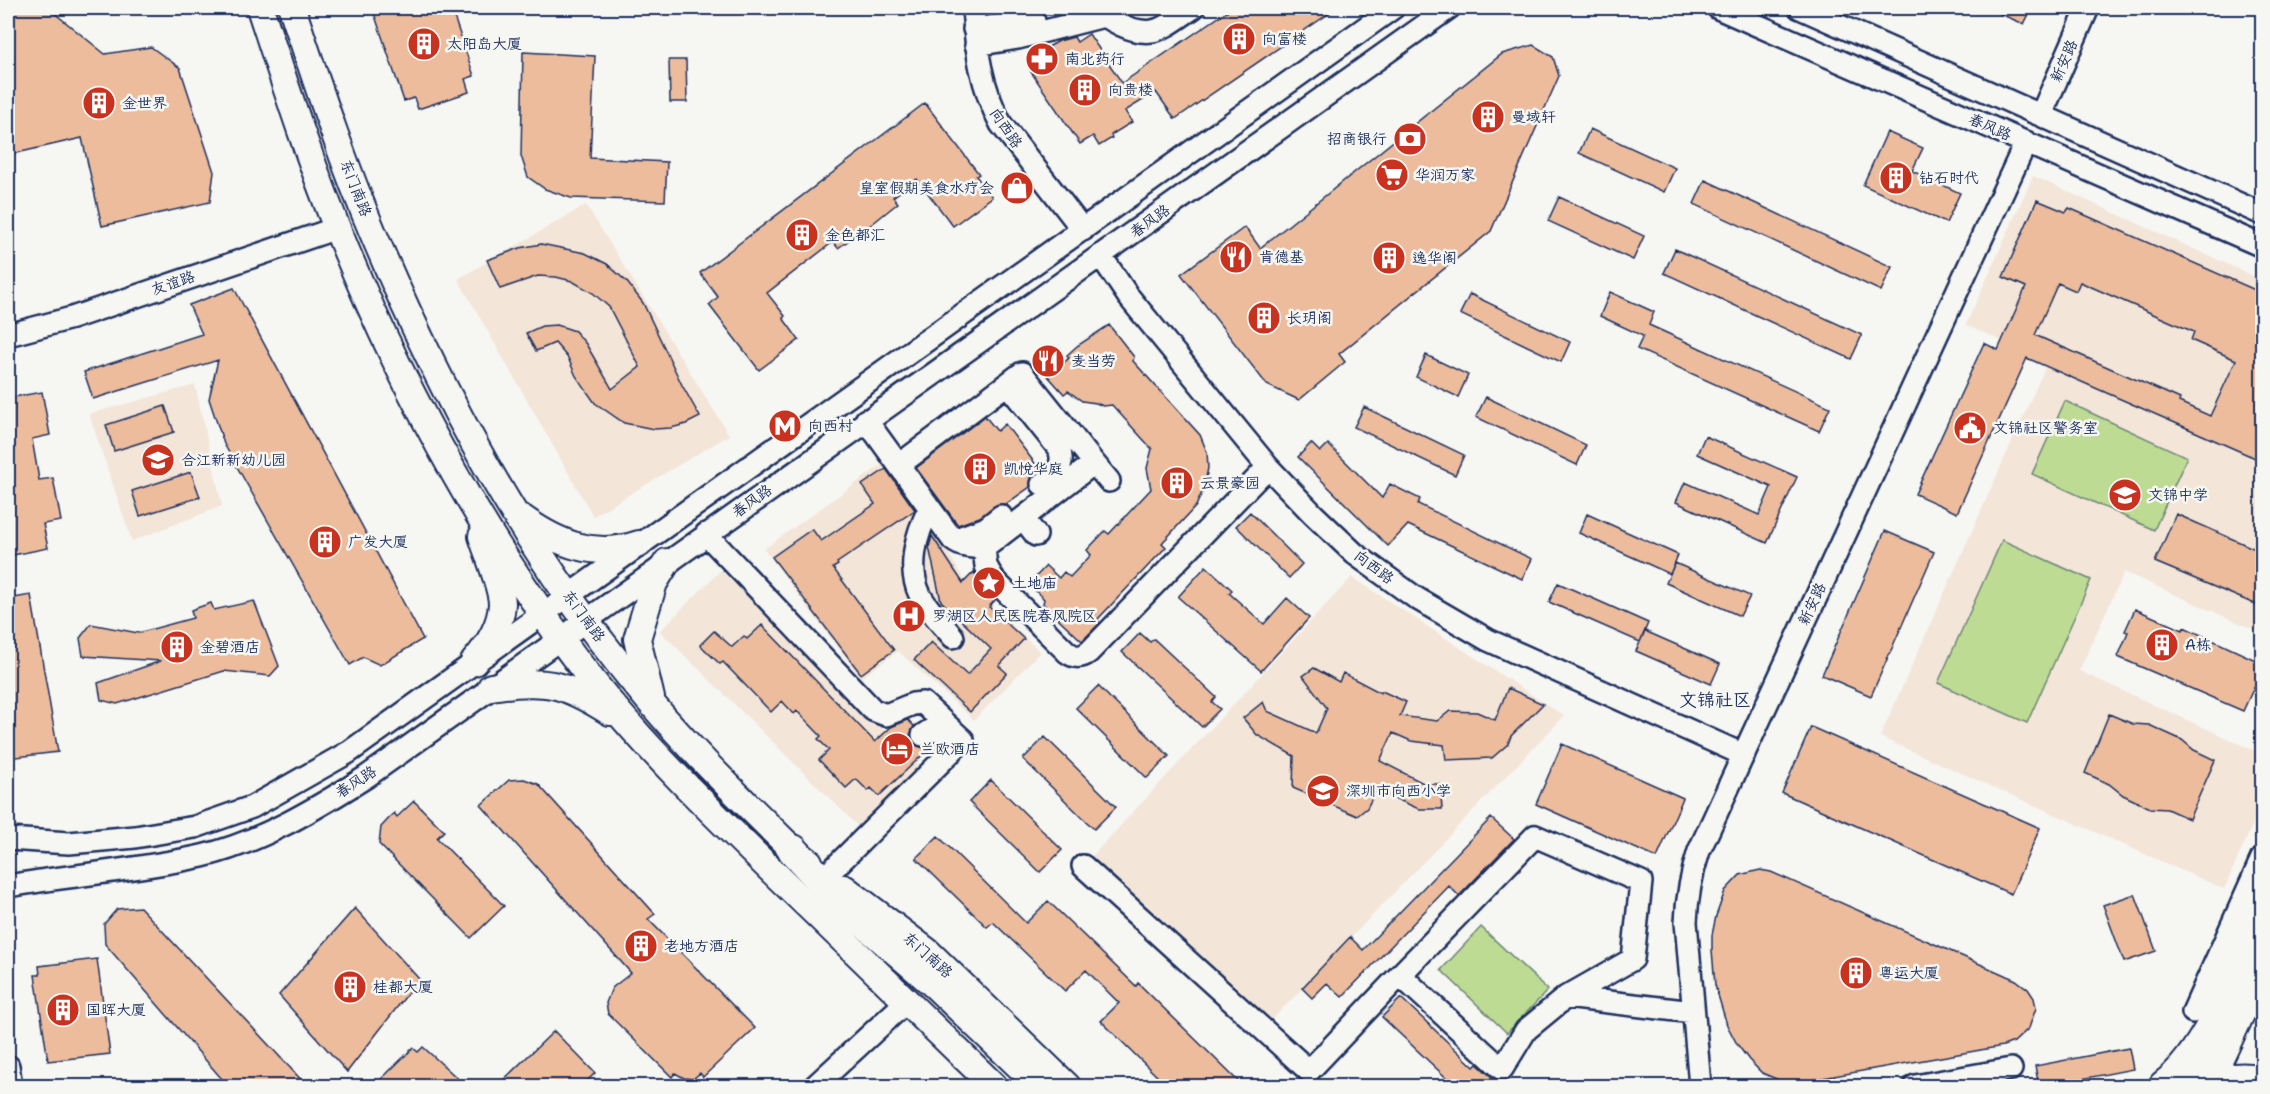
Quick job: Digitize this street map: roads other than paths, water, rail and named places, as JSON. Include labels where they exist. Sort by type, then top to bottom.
[{"type":"highway","points":[[793,850],[840,901],[937,985],[1043,1086]]},
{"type":"highway","points":[[2164,1086],[2188,1062],[2202,1042],[2262,913]]},
{"type":"highway","points":[[2206,1086],[2262,965]]},
{"type":"highway","points":[[2206,1086],[2239,1078],[2262,1082]]},
{"type":"main road","name":"东门南路","points":[[260,8],[296,117],[337,228],[400,371],[469,499],[560,638],[664,764],[994,1086]]},
{"type":"main road","name":"东门南路","points":[[292,8],[325,107],[372,231],[428,358],[495,483],[568,595],[652,705],[686,744],[793,850],[928,952],[1067,1086]]},
{"type":"main road","points":[[469,499],[502,603],[496,627],[488,645],[474,662]]},
{"type":"main road","points":[[514,512],[558,540],[589,550],[607,551],[639,544]]},
{"type":"main road","points":[[652,705],[637,639],[654,583],[667,562]]},
{"type":"main road","points":[[491,687],[520,682],[556,685],[581,694],[630,725]]},
{"type":"street","name":"向西路","points":[[973,8],[975,37],[986,92],[1001,124],[1083,230]]},
{"type":"street","points":[[975,37],[1018,38],[1100,12],[1134,29],[1152,31],[1193,8]]},
{"type":"street","name":"春风路","points":[[8,839],[69,843],[135,837],[195,827],[252,807],[349,752],[1393,8]]},
{"type":"street","name":"春风路","points":[[8,886],[203,856],[262,835],[314,809],[366,777],[1449,8]]},
{"type":"street","name":"春风路","points":[[1718,8],[2262,246]]},
{"type":"street","points":[[1800,8],[2262,214]]},
{"type":"street","name":"新安路","points":[[2041,115],[2088,8]]},
{"type":"street","points":[[975,37],[1034,21]]},
{"type":"street","name":"新安路","points":[[1700,1086],[1686,922],[1691,874],[2026,142]]},
{"type":"street","name":"友谊路","points":[[8,335],[72,318],[337,228]]},
{"type":"street","name":"向西路","points":[[1101,256],[1128,296],[1268,467],[1355,554],[1416,598],[1488,640],[1744,755]]},
{"type":"street","points":[[899,465],[1022,373],[1109,481]]},
{"type":"street","points":[[1007,384],[1062,455],[1058,471],[1042,484]]},
{"type":"street","points":[[866,420],[953,540],[961,545],[984,548],[1094,463]]},
{"type":"street","points":[[984,548],[986,566],[994,580],[1067,652],[1082,657],[1268,467]]},
{"type":"street","points":[[930,508],[919,530],[915,547],[918,588],[926,604],[953,637]]},
{"type":"street","points":[[953,540],[986,528],[1001,516]]},
{"type":"street","points":[[1023,518],[1036,535]]},
{"type":"street","points":[[706,534],[873,710],[886,715],[913,704],[923,703],[963,741],[827,875]]},
{"type":"street","points":[[923,735],[931,730],[940,731],[956,747]]},
{"type":"street","points":[[1083,866],[1309,1071],[1400,975],[1535,836],[1641,882],[1633,959],[1566,997],[1526,1030],[1502,1069],[1400,975]]},
{"type":"street","points":[[2193,1012],[2262,858]]},
{"type":"street","points":[[1566,997],[1693,1012]]},
{"type":"street","points":[[815,1086],[906,1002]]},
{"type":"street","points":[[8,1066],[11,1086]]},
{"type":"street","points":[[1911,1081],[2011,1069]]},
{"type":"place","name":"向富楼","points":[[1239,39]]},
{"type":"place","name":"太阳岛大厦","points":[[424,44]]},
{"type":"place","name":"南北药行","points":[[1042,59]]},
{"type":"place","name":"向贵楼","points":[[1085,90]]},
{"type":"place","name":"金世界","points":[[99,103]]},
{"type":"place","name":"曼域轩","points":[[1488,117]]},
{"type":"place","name":"招商银行","points":[[1410,139]]},
{"type":"place","name":"华润万家","points":[[1392,175]]},
{"type":"place","name":"钻石时代","points":[[1896,178]]},
{"type":"place","name":"皇室假期美食水疗会","points":[[1017,188]]},
{"type":"place","name":"金色都汇","points":[[802,235]]},
{"type":"place","name":"肯德基","points":[[1236,257]]},
{"type":"place","name":"逸华阁","points":[[1389,258]]},
{"type":"place","name":"长玥阁","points":[[1264,318]]},
{"type":"place","name":"麦当劳","points":[[1048,361]]},
{"type":"place","name":"向西村","points":[[785,426]]},
{"type":"place","name":"文锦社区警务室","points":[[1970,428]]},
{"type":"place","name":"合江新新幼儿园","points":[[158,460]]},
{"type":"place","name":"凯悦华庭","points":[[980,469]]},
{"type":"place","name":"云景豪园","points":[[1177,483]]},
{"type":"place","name":"文锦中学","points":[[2125,495]]},
{"type":"place","name":"广发大厦","points":[[325,542]]},
{"type":"place","name":"土地庙","points":[[989,583]]},
{"type":"place","name":"罗湖区人民医院春风院区","points":[[909,616]]},
{"type":"place","name":"A栋","points":[[2162,645]]},
{"type":"place","name":"金碧酒店","points":[[177,647]]},
{"type":"place","name":"兰欧酒店","points":[[897,749]]},
{"type":"place","name":"深圳市向西小学","points":[[1323,791]]},
{"type":"place","name":"老地方酒店","points":[[641,946]]},
{"type":"place","name":"粤运大厦","points":[[1856,973]]},
{"type":"place","name":"桂都大厦","points":[[350,987]]},
{"type":"place","name":"国晖大厦","points":[[63,1010]]},
{"type":"district","name":"文锦社区","points":[[1715,700]]}]
